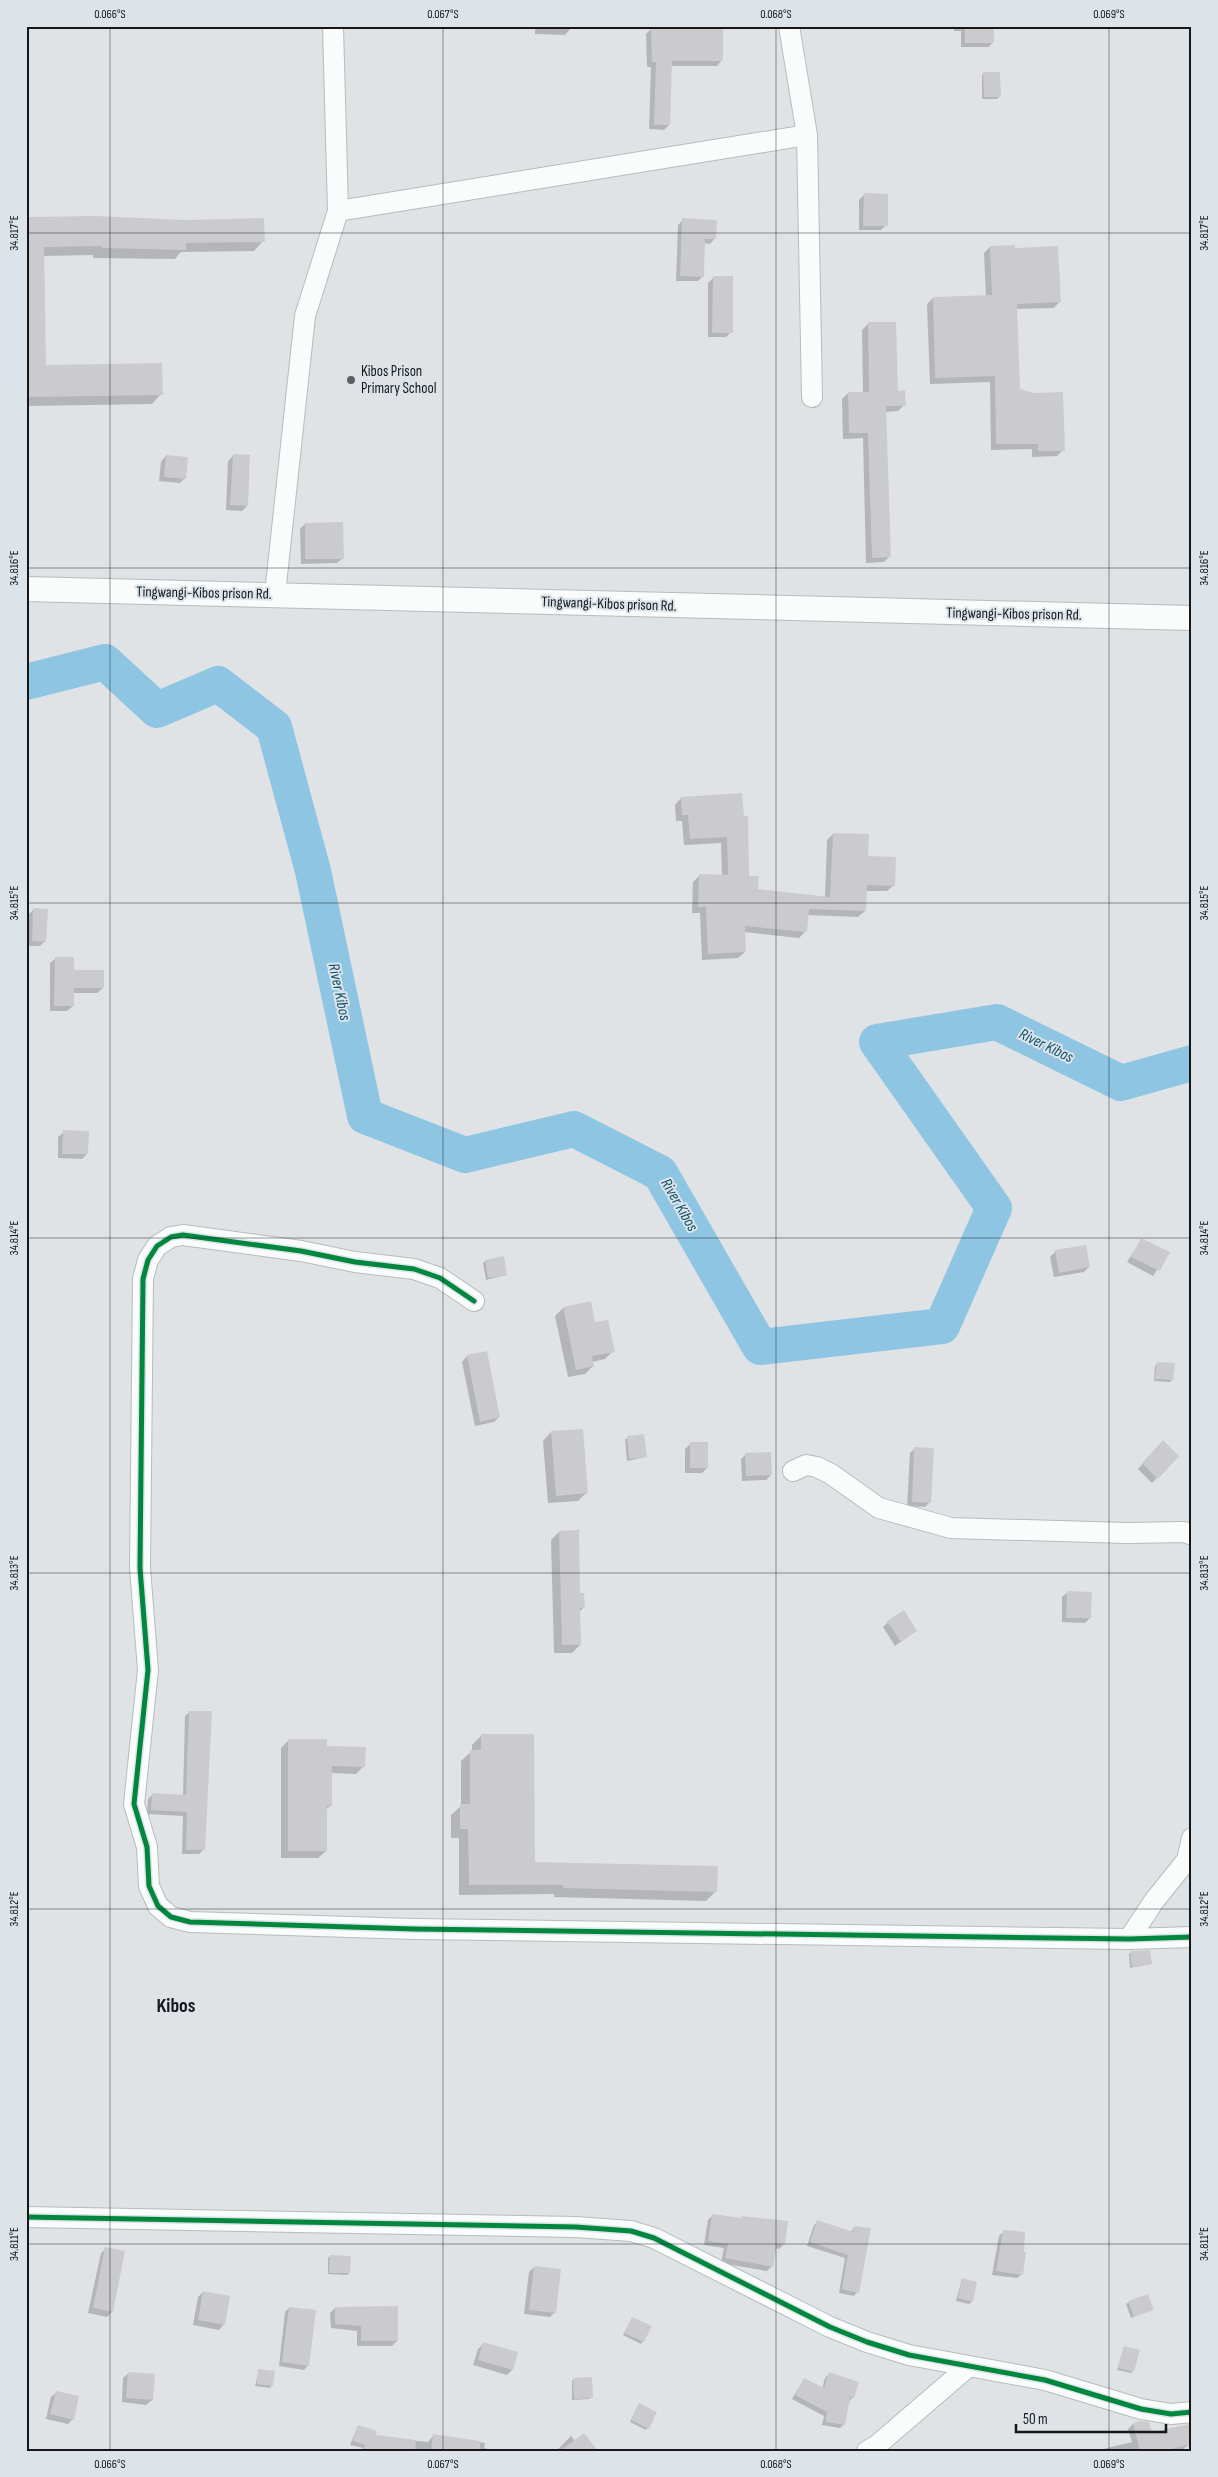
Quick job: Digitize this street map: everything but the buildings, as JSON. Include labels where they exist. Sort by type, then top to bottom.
[{"type":"street","points":[[275,594],[304,316],[338,211],[333,26]]},
{"type":"street","points":[[789,26],[807,135],[812,397]]},
{"type":"street","points":[[338,211],[807,135]]},
{"type":"street","name":"Tingwangi-Kibos prison Rd.","points":[[26,589],[1192,618]]},
{"type":"street","points":[[474,1300],[440,1278],[414,1269],[355,1262],[229,1240],[183,1235],[171,1237],[157,1246],[148,1260],[143,1279],[140,1568],[148,1670],[134,1804],[147,1847],[149,1886],[158,1906],[171,1917],[190,1922],[414,1929],[1129,1939],[1192,1937]]},
{"type":"street","points":[[793,1471],[806,1465],[817,1467],[831,1474],[879,1508],[951,1528],[1127,1533],[1184,1532],[1192,1535]]},
{"type":"street","points":[[1129,1939],[1154,1901],[1187,1860],[1192,1838]]},
{"type":"street","points":[[26,2217],[531,2225],[630,2232],[654,2238],[711,2265],[830,2327],[867,2342],[909,2355],[1045,2380],[1141,2410],[1171,2414],[1192,2412]]},
{"type":"street","points":[[867,2451],[876,2446],[968,2367]]},
{"type":"waterway","name":"River Kibos","points":[[26,682],[105,662],[157,710],[218,684],[274,727],[313,871],[365,1116],[465,1155],[574,1129],[660,1173],[760,1347],[942,1326],[994,1208],[877,1042],[997,1022],[1121,1083],[1192,1063]]},
{"type":"cycle path","points":[[474,1301],[440,1278],[414,1269],[355,1262],[301,1251],[183,1235],[171,1237],[157,1246],[148,1260],[143,1279],[140,1568],[148,1670],[134,1804],[147,1847],[149,1886],[158,1906],[171,1917],[190,1922],[414,1929],[1129,1939],[1192,1937]]},
{"type":"cycle path","points":[[26,2217],[576,2227],[631,2231],[654,2238],[830,2327],[867,2342],[909,2355],[1045,2380],[1141,2409],[1171,2414],[1192,2412]]},
{"type":"place","name":"Kibos Prison Primary School","points":[[351,380]]},
{"type":"district","name":"Kibos","points":[[176,2006]]}]
